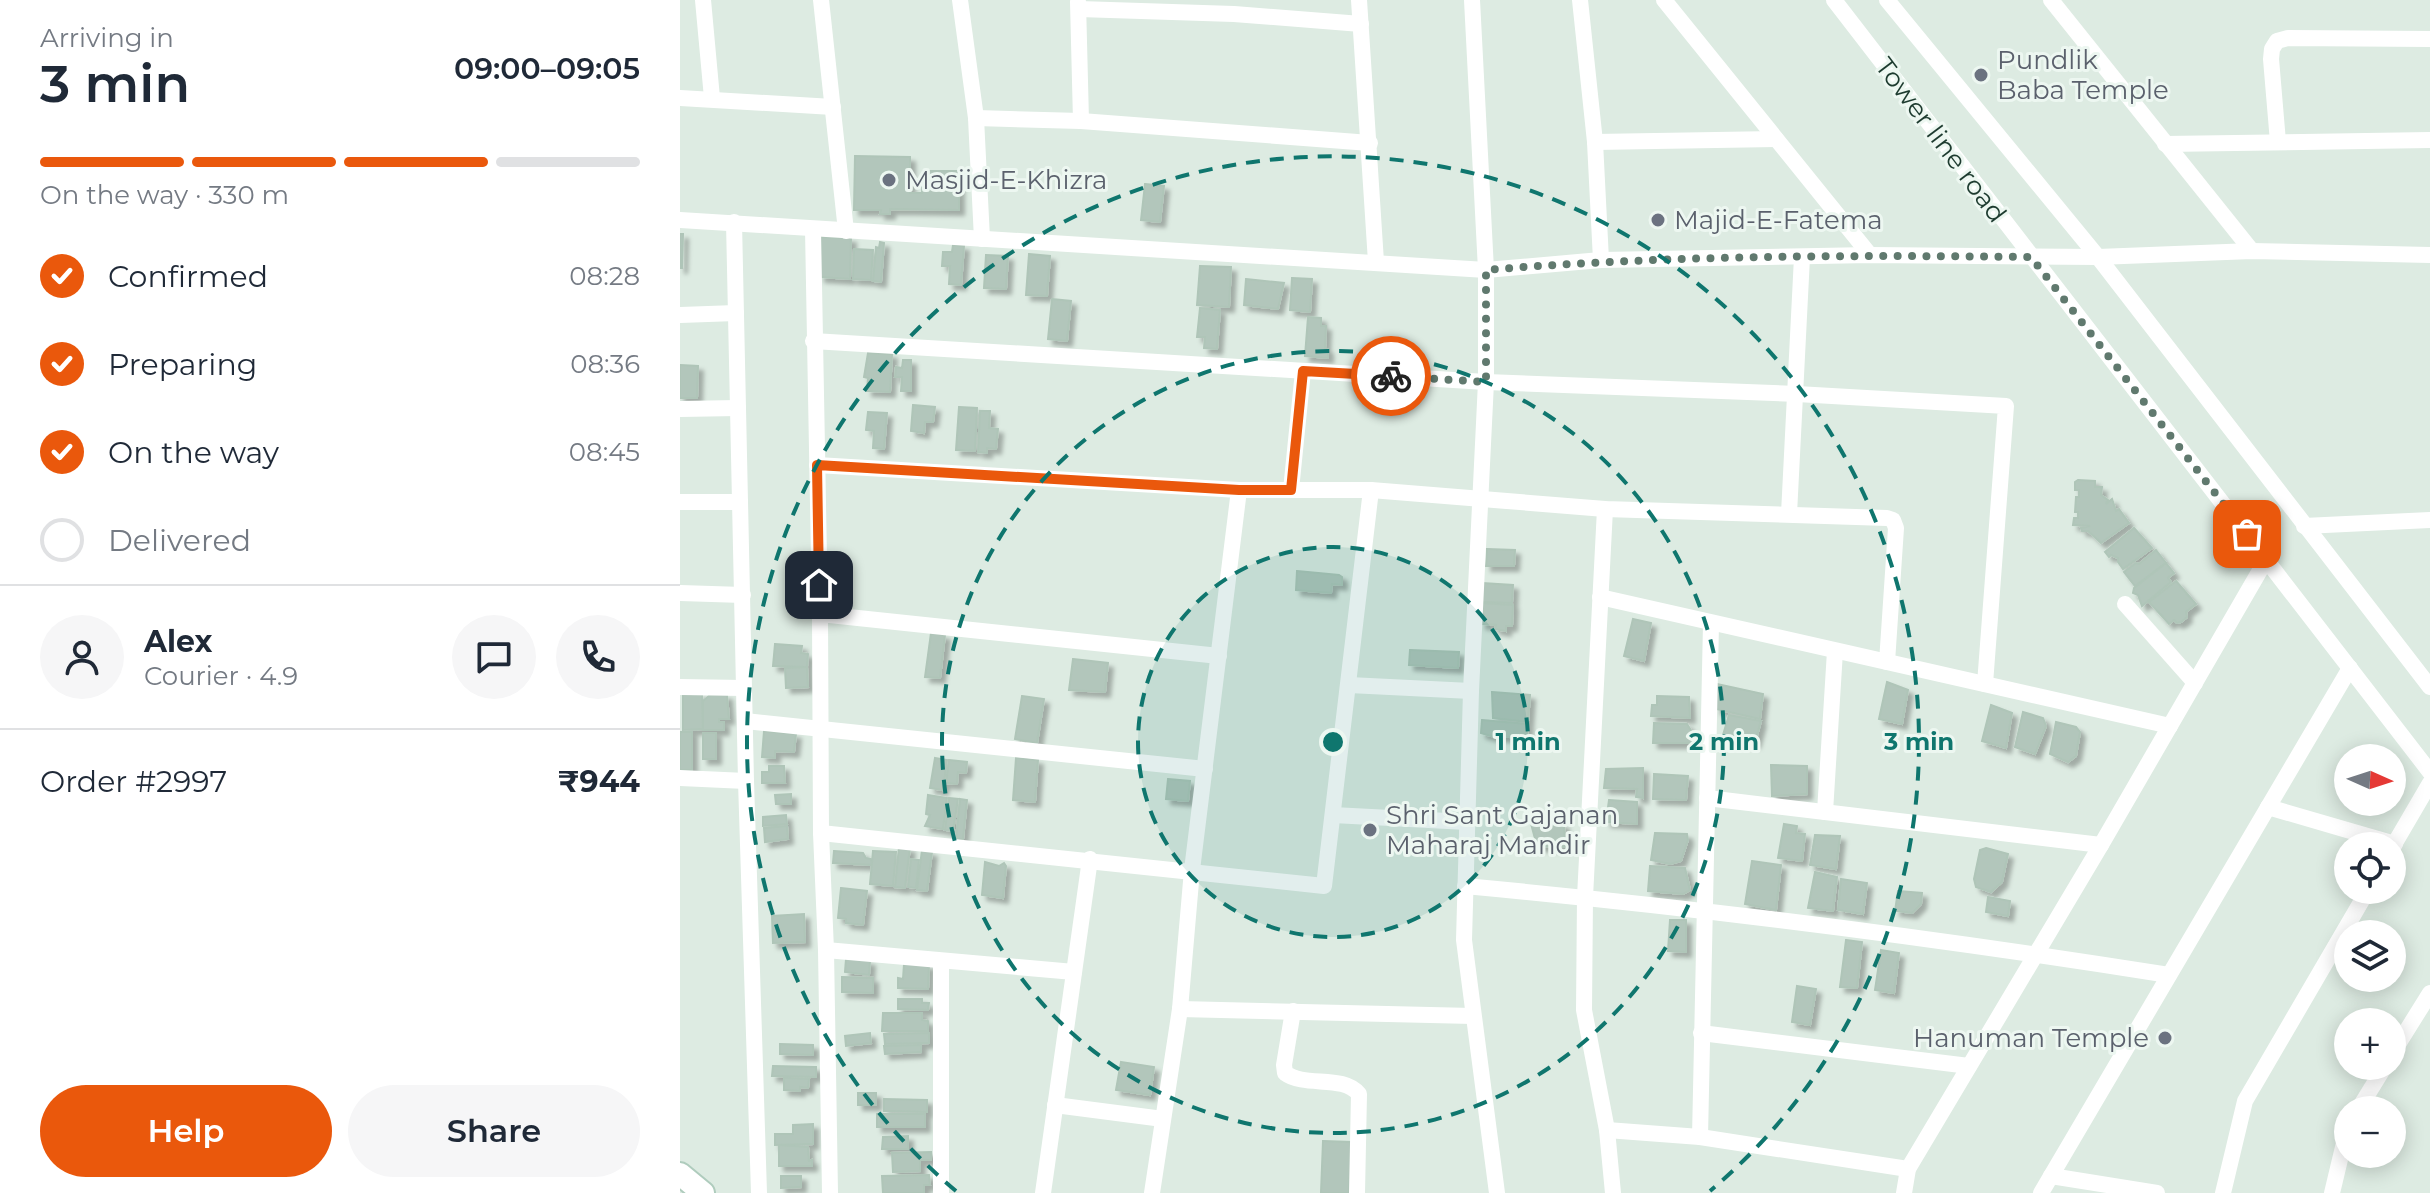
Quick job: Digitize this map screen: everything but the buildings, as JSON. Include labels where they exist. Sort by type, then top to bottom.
[{"type":"street","points":[[703,0],[712,98]]},
{"type":"street","points":[[821,0],[846,231]]},
{"type":"street","points":[[960,0],[976,118],[982,239]]},
{"type":"street","points":[[1359,0],[1376,262]]},
{"type":"street","points":[[1472,0],[1486,270],[1486,382],[1471,691],[1464,940],[1497,1193]]},
{"type":"street","points":[[1580,0],[1595,142],[1601,260]]},
{"type":"street","points":[[1664,0],[1870,255]]},
{"type":"street","name":"Tower line road","points":[[1834,0],[2430,772]]},
{"type":"street","points":[[1887,0],[2098,257],[2430,687]]},
{"type":"street","points":[[2051,0],[2252,251]]},
{"type":"street","points":[[1081,121],[1079,5],[1234,7],[1361,24]]},
{"type":"street","points":[[2278,142],[2271,59],[2277,41],[2288,38],[2430,39]]},
{"type":"street","points":[[680,98],[833,107]]},
{"type":"street","points":[[976,118],[1081,121],[1370,143]]},
{"type":"street","points":[[1595,142],[1776,139]]},
{"type":"street","points":[[2165,144],[2430,140]]},
{"type":"street","points":[[680,220],[1486,270],[1601,260],[1870,255],[2098,257],[2252,251],[2430,255]]},
{"type":"street","points":[[734,222],[759,1193]]},
{"type":"street","points":[[813,229],[821,833],[830,1193]]},
{"type":"street","points":[[1789,514],[1802,257]]},
{"type":"street","points":[[680,315],[736,313]]},
{"type":"street","points":[[813,341],[1486,382],[2006,406],[1985,684]]},
{"type":"street","points":[[1291,490],[1303,371]]},
{"type":"street","points":[[680,409],[738,408]]},
{"type":"street","points":[[817,465],[1239,490],[1371,490],[1605,509],[1887,518],[1893,520],[1896,528],[1887,662]]},
{"type":"street","points":[[1152,1193],[1180,1009],[1192,870],[1239,490]]},
{"type":"street","points":[[821,833],[1324,886],[1371,490]]},
{"type":"street","points":[[680,502],[740,502]]},
{"type":"street","points":[[1605,509],[1585,897],[1584,1010],[1607,1130],[1613,1193]]},
{"type":"street","points":[[2304,526],[2430,520]]},
{"type":"street","points":[[1904,1193],[1908,1169],[2266,560]]},
{"type":"street","points":[[680,593],[743,595]]},
{"type":"street","points":[[1600,597],[2170,726]]},
{"type":"street","points":[[2125,604],[2195,683]]},
{"type":"street","points":[[820,614],[1219,656]]},
{"type":"street","points":[[1700,1137],[1711,624]]},
{"type":"street","points":[[1825,812],[1835,651]]},
{"type":"street","points":[[2041,1193],[2350,668]]},
{"type":"street","points":[[1349,685],[1471,691]]},
{"type":"street","points":[[680,687],[744,688]]},
{"type":"street","points":[[745,721],[1205,769]]},
{"type":"street","points":[[680,778],[746,781]]},
{"type":"street","points":[[2401,832],[2430,783]]},
{"type":"street","points":[[1707,798],[2101,845]]},
{"type":"street","points":[[2268,807],[2348,832]]},
{"type":"street","points":[[1333,815],[1467,822]]},
{"type":"street","points":[[1043,1193],[1090,859]]},
{"type":"street","points":[[1465,886],[1585,897],[2036,954],[2169,975]]},
{"type":"street","points":[[2223,1193],[2245,1101],[2360,904]]},
{"type":"street","points":[[826,950],[1074,972]]},
{"type":"street","points":[[941,961],[941,1193]]},
{"type":"street","points":[[2406,1032],[2430,993]]},
{"type":"street","points":[[1180,1009],[1473,1016]]},
{"type":"street","points":[[1293,1011],[1285,1073],[1294,1078],[1350,1087],[1359,1094],[1357,1193]]},
{"type":"street","points":[[1701,1033],[1969,1066]]},
{"type":"street","points":[[1055,1105],[1163,1119]]},
{"type":"street","points":[[1607,1130],[1700,1137],[1908,1169]]},
{"type":"street","points":[[2332,1193],[2338,1168]]},
{"type":"street","points":[[680,1174],[703,1193]]},
{"type":"street","points":[[2051,1176],[2157,1193]]},
{"type":"way so far","points":[[1391,376],[1486,382],[1486,270],[1601,260],[1870,255],[2031,257],[2247,534]]},
{"type":"place","name":"Pundlik Baba Temple","points":[[1981,75]]},
{"type":"place","name":"Masjid-E-Khizra","points":[[889,180]]},
{"type":"place","name":"Majid-E-Fatema","points":[[1658,220]]},
{"type":"place","name":"Shri Sant Gajanan Maharaj Mandir","points":[[1370,830]]},
{"type":"place","name":"Hanuman Temple","points":[[2165,1038]]},
{"type":"route","points":[[819,585],[817,465],[1239,490],[1291,490],[1303,371],[1391,376]]}]
